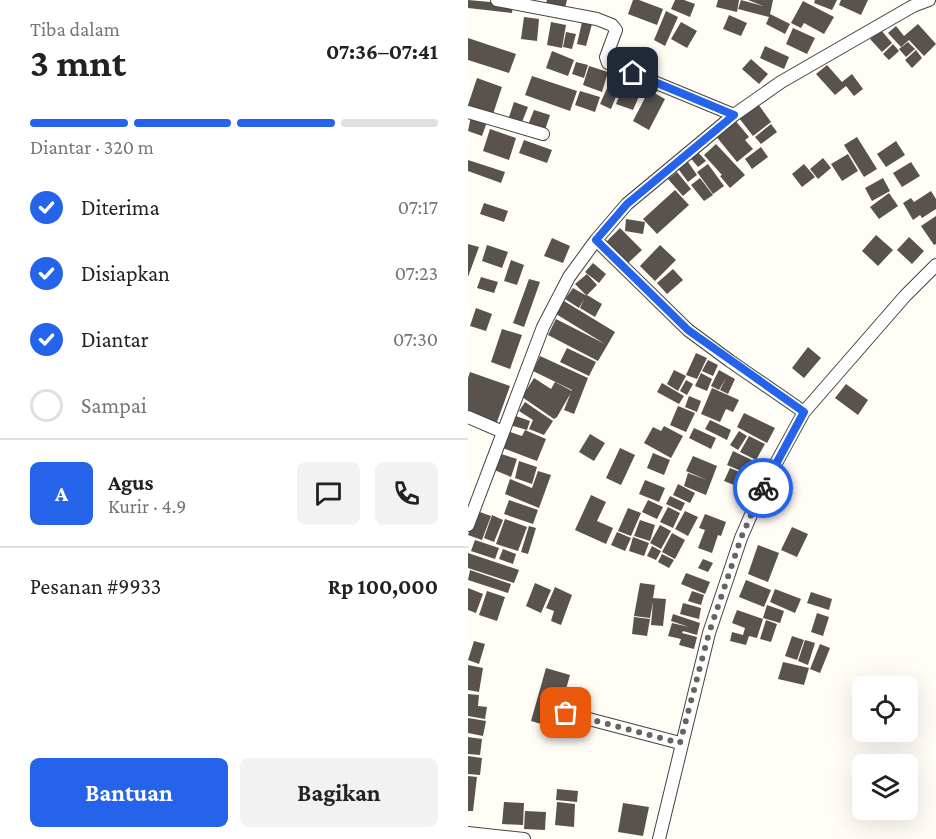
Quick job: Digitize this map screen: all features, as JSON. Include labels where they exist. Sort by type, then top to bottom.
[{"type":"street","points":[[497,0],[597,19],[612,25],[616,30],[606,57],[608,63],[734,115]]},
{"type":"street","points":[[468,525],[543,327],[569,277],[596,240],[627,204],[734,115],[781,82],[909,3],[929,0]]},
{"type":"street","points":[[468,112],[543,134]]},
{"type":"street","points":[[596,240],[688,330],[804,412]]},
{"type":"street","points":[[658,839],[709,633],[741,538],[763,487],[804,412],[905,296],[936,265]]},
{"type":"street","points":[[468,417],[503,432]]},
{"type":"street","points":[[566,713],[680,743]]},
{"type":"street","points":[[468,833],[524,839]]},
{"type":"building","points":[[468,0],[513,4],[512,13],[468,8]]},
{"type":"building","points":[[547,0],[567,0],[565,8],[546,3]]},
{"type":"building","points":[[633,0],[663,9],[657,25],[628,14]]},
{"type":"building","points":[[675,0],[695,4],[690,17],[671,9]]},
{"type":"building","points":[[718,0],[739,0],[737,12],[716,7]]},
{"type":"building","points":[[741,0],[763,6],[748,0],[773,0],[770,14],[790,24],[785,34],[766,24],[769,17],[738,9]]},
{"type":"building","points":[[815,0],[837,0],[832,10],[814,3]]},
{"type":"building","points":[[841,0],[868,0],[861,15],[839,5]]},
{"type":"building","points":[[803,1],[834,17],[824,34],[804,23],[801,28],[791,23]]},
{"type":"building","points":[[666,11],[678,17],[665,46],[654,40]]},
{"type":"building","points":[[729,15],[747,23],[741,36],[723,29]]},
{"type":"building","points":[[524,17],[539,19],[537,41],[521,39]]},
{"type":"building","points":[[551,22],[566,25],[562,48],[547,45]]},
{"type":"building","points":[[582,22],[592,24],[586,46],[577,44]]},
{"type":"building","points":[[681,22],[697,31],[687,48],[671,39]]},
{"type":"building","points":[[918,24],[936,44],[924,56],[909,40],[901,47],[888,33],[896,26],[904,36]]},
{"type":"building","points":[[793,28],[815,38],[807,54],[786,44]]},
{"type":"building","points":[[881,30],[892,43],[882,52],[870,39]]},
{"type":"building","points":[[566,32],[576,34],[572,49],[563,47]]},
{"type":"building","points":[[468,38],[516,54],[509,73],[468,60]]},
{"type":"building","points":[[908,42],[915,49],[906,57],[899,49]]},
{"type":"building","points":[[893,44],[899,51],[889,60],[883,54]]},
{"type":"building","points":[[765,46],[789,57],[784,69],[760,58]]},
{"type":"building","points":[[916,50],[922,58],[912,68],[905,60]]},
{"type":"building","points":[[552,51],[574,60],[568,76],[546,68]]},
{"type":"building","points":[[751,59],[768,74],[759,84],[742,69]]},
{"type":"building","points":[[576,62],[588,65],[584,78],[572,74]]},
{"type":"building","points":[[827,65],[842,82],[852,74],[863,89],[854,96],[846,86],[835,95],[816,74]]},
{"type":"building","points":[[589,66],[608,72],[602,92],[583,85]]},
{"type":"building","points":[[613,75],[623,79],[611,109],[600,104]]},
{"type":"building","points":[[532,76],[577,91],[570,111],[525,95]]},
{"type":"building","points":[[477,78],[502,87],[493,114],[468,105]]},
{"type":"building","points":[[623,87],[640,94],[633,110],[616,104]]},
{"type":"building","points":[[649,90],[665,99],[649,130],[633,121]]},
{"type":"building","points":[[580,91],[600,97],[595,112],[575,105]]},
{"type":"building","points":[[514,102],[528,107],[522,122],[509,117]]},
{"type":"building","points":[[758,104],[771,122],[753,136],[739,118]]},
{"type":"building","points":[[534,110],[550,115],[545,130],[528,125]]},
{"type":"building","points":[[471,116],[487,122],[482,136],[468,131]]},
{"type":"building","points":[[734,119],[749,137],[745,140],[753,149],[737,162],[715,135]]},
{"type":"building","points":[[771,124],[777,132],[761,144],[755,137]]},
{"type":"building","points":[[490,129],[516,138],[509,160],[483,151]]},
{"type":"building","points":[[857,137],[877,169],[864,177],[844,145]]},
{"type":"building","points":[[524,140],[552,150],[547,163],[519,153]]},
{"type":"building","points":[[896,141],[905,155],[886,167],[877,154]]},
{"type":"building","points":[[716,144],[745,175],[730,188],[704,155]]},
{"type":"building","points":[[761,147],[768,157],[752,169],[745,159]]},
{"type":"building","points":[[695,149],[706,161],[698,167],[688,155]]},
{"type":"building","points":[[848,154],[858,171],[842,181],[831,164]]},
{"type":"building","points":[[823,158],[831,168],[818,179],[810,169]]},
{"type":"building","points":[[686,159],[697,175],[688,182],[676,166]]},
{"type":"building","points":[[468,160],[505,172],[501,183],[468,171]]},
{"type":"building","points":[[911,162],[920,176],[902,187],[893,173]]},
{"type":"building","points":[[708,164],[724,186],[713,194],[697,172]]},
{"type":"building","points":[[804,164],[815,177],[802,187],[792,174]]},
{"type":"building","points":[[677,172],[691,189],[683,196],[668,179]]},
{"type":"building","points":[[700,178],[713,195],[704,201],[691,185]]},
{"type":"building","points":[[883,178],[890,191],[872,201],[865,188]]},
{"type":"building","points":[[675,190],[689,205],[657,234],[643,219]]},
{"type":"building","points":[[931,191],[936,199],[936,209],[922,218],[920,215],[913,220],[903,203],[911,198],[914,202]]},
{"type":"building","points":[[889,193],[898,206],[879,219],[870,207]]},
{"type":"building","points":[[484,203],[508,211],[504,222],[480,214]]},
{"type":"building","points":[[936,216],[936,244],[934,245],[921,226]]},
{"type":"building","points":[[626,219],[645,222],[643,234],[625,231]]},
{"type":"building","points":[[620,228],[642,250],[627,264],[606,242]]},
{"type":"building","points":[[876,235],[893,250],[878,266],[862,251]]},
{"type":"building","points":[[909,237],[924,251],[912,264],[897,250]]},
{"type":"building","points":[[552,238],[570,246],[563,263],[544,256]]},
{"type":"building","points":[[468,244],[479,247],[468,277]]},
{"type":"building","points":[[487,245],[508,252],[502,268],[482,261]]},
{"type":"building","points":[[660,245],[676,260],[655,281],[640,266]]},
{"type":"building","points":[[511,260],[524,265],[517,285],[504,281]]},
{"type":"building","points":[[593,263],[606,274],[599,283],[585,272]]},
{"type":"building","points":[[673,269],[683,280],[667,294],[657,283]]},
{"type":"building","points":[[587,274],[597,285],[587,295],[602,304],[595,317],[580,308],[584,299],[579,308],[565,299],[573,288],[587,296],[575,284]]},
{"type":"building","points":[[481,277],[498,282],[494,293],[477,288]]},
{"type":"building","points":[[529,279],[540,282],[524,327],[513,323]]},
{"type":"building","points":[[564,301],[615,332],[598,361],[548,335],[556,319],[605,344],[556,314]]},
{"type":"building","points":[[476,308],[492,314],[486,331],[470,326]]},
{"type":"building","points":[[502,329],[522,335],[510,369],[491,362]]},
{"type":"building","points":[[808,347],[821,358],[804,378],[792,368]]},
{"type":"building","points":[[567,348],[596,362],[589,376],[560,362]]},
{"type":"building","points":[[696,353],[707,358],[697,379],[686,375]]},
{"type":"building","points":[[540,356],[588,378],[574,414],[564,410],[572,390],[533,371]]},
{"type":"building","points":[[708,360],[718,365],[713,376],[702,371]]},
{"type":"building","points":[[674,370],[686,376],[678,391],[667,384]]},
{"type":"building","points":[[719,370],[735,379],[728,394],[720,390],[726,378],[719,390],[711,386]]},
{"type":"building","points":[[470,372],[510,386],[496,425],[468,414]]},
{"type":"building","points":[[701,373],[712,379],[707,391],[695,386]]},
{"type":"building","points":[[534,378],[551,389],[555,382],[572,391],[554,419],[522,397]]},
{"type":"building","points":[[686,380],[693,384],[687,395],[680,391]]},
{"type":"building","points":[[662,383],[684,396],[679,404],[657,392]]},
{"type":"building","points":[[846,384],[868,400],[858,415],[835,398]]},
{"type":"building","points":[[712,388],[739,400],[733,412],[726,409],[720,422],[701,414]]},
{"type":"building","points":[[689,396],[701,401],[697,412],[685,407]]},
{"type":"building","points":[[525,402],[553,421],[544,435],[529,429],[533,420],[519,411]]},
{"type":"building","points":[[678,406],[695,413],[686,432],[670,425]]},
{"type":"building","points":[[744,413],[775,428],[767,443],[737,427]]},
{"type":"building","points":[[513,415],[530,421],[527,430],[510,425]]},
{"type":"building","points":[[710,420],[731,430],[727,440],[705,429]]},
{"type":"building","points":[[664,426],[683,436],[671,458],[644,443],[653,427],[661,431]]},
{"type":"building","points":[[694,428],[716,438],[711,449],[689,438]]},
{"type":"building","points":[[525,430],[546,439],[537,461],[500,447],[507,431],[522,436]]},
{"type":"building","points":[[739,431],[747,436],[738,450],[730,445]]},
{"type":"building","points":[[590,434],[605,443],[594,461],[579,452]]},
{"type":"building","points":[[749,436],[765,444],[756,460],[740,452]]},
{"type":"building","points":[[620,448],[635,455],[621,485],[606,478]]},
{"type":"building","points":[[733,451],[752,460],[746,473],[727,465]]},
{"type":"building","points":[[498,453],[517,459],[511,477],[492,469]]},
{"type":"building","points":[[653,453],[670,460],[664,475],[647,468]]},
{"type":"building","points":[[693,456],[717,466],[706,495],[684,486],[688,473],[707,480],[686,471]]},
{"type":"building","points":[[519,461],[537,467],[532,484],[515,478]]},
{"type":"building","points":[[730,468],[749,476],[744,489],[724,481]]},
{"type":"building","points":[[538,471],[551,475],[539,508],[505,494],[510,479],[532,488]]},
{"type":"building","points":[[645,480],[665,488],[659,502],[639,494]]},
{"type":"building","points":[[678,484],[695,493],[690,503],[673,495]]},
{"type":"building","points":[[591,495],[606,502],[597,521],[613,528],[606,544],[575,530]]},
{"type":"building","points":[[670,496],[685,503],[681,511],[666,504]]},
{"type":"building","points":[[509,500],[538,510],[533,524],[504,514]]},
{"type":"building","points":[[648,500],[663,507],[657,519],[642,512]]},
{"type":"building","points":[[668,507],[680,513],[673,528],[660,522]]},
{"type":"building","points":[[628,508],[641,513],[631,536],[618,531]]},
{"type":"building","points":[[477,511],[491,516],[482,540],[468,535]]},
{"type":"building","points":[[685,511],[698,517],[688,536],[675,529]]},
{"type":"building","points":[[705,514],[726,522],[721,536],[718,535],[712,553],[698,548],[705,530],[699,528]]},
{"type":"building","points":[[492,515],[503,520],[494,542],[484,538]]},
{"type":"building","points":[[505,519],[527,527],[518,551],[496,544]]},
{"type":"building","points":[[640,520],[655,525],[650,541],[634,536]]},
{"type":"building","points":[[660,525],[671,531],[661,549],[650,543]]},
{"type":"building","points":[[529,526],[536,528],[528,554],[521,552]]},
{"type":"building","points":[[792,527],[808,534],[797,557],[781,550]]},
{"type":"building","points":[[617,532],[631,538],[625,551],[611,545]]},
{"type":"building","points":[[672,533],[685,540],[675,559],[662,552]]},
{"type":"building","points":[[633,537],[649,543],[644,556],[629,551]]},
{"type":"building","points":[[475,540],[499,548],[495,559],[471,551]]},
{"type":"building","points":[[758,545],[779,553],[768,582],[748,574]]},
{"type":"building","points":[[652,546],[661,551],[656,560],[647,556]]},
{"type":"building","points":[[503,549],[516,554],[513,564],[499,559]]},
{"type":"building","points":[[468,553],[519,570],[514,583],[468,568]]},
{"type":"building","points":[[662,554],[674,560],[669,568],[658,562]]},
{"type":"building","points":[[703,559],[713,563],[708,572],[698,568]]},
{"type":"building","points":[[470,570],[511,584],[508,593],[468,580]]},
{"type":"building","points":[[686,573],[710,582],[705,594],[681,584]]},
{"type":"building","points":[[746,580],[771,590],[764,607],[739,597]]},
{"type":"building","points":[[535,583],[551,590],[541,613],[526,606]]},
{"type":"building","points":[[640,583],[655,585],[653,598],[666,599],[663,626],[651,625],[653,602],[650,618],[634,616]]},
{"type":"building","points":[[555,587],[572,595],[561,625],[551,621],[554,611],[546,608]]},
{"type":"building","points":[[468,588],[483,594],[476,613],[468,610]]},
{"type":"building","points":[[775,589],[801,599],[795,613],[770,602]]},
{"type":"building","points":[[487,591],[505,597],[497,621],[479,615]]},
{"type":"building","points":[[692,591],[704,595],[701,605],[688,601]]},
{"type":"building","points":[[811,592],[832,599],[829,610],[807,603]]},
{"type":"building","points":[[683,603],[701,608],[699,619],[680,614]]},
{"type":"building","points":[[767,605],[784,611],[780,623],[763,618]]},
{"type":"building","points":[[737,610],[763,619],[757,638],[749,636],[746,645],[730,641],[732,632],[743,635],[745,628],[732,623]]},
{"type":"building","points":[[817,613],[829,617],[823,636],[811,632]]},
{"type":"building","points":[[673,614],[700,623],[697,635],[683,631],[682,633],[697,637],[694,649],[679,645],[681,639],[668,636],[672,623],[689,627],[671,621]]},
{"type":"building","points":[[634,617],[650,619],[647,636],[632,634]]},
{"type":"building","points":[[766,620],[777,624],[771,642],[760,639]]},
{"type":"building","points":[[792,636],[804,640],[797,660],[785,656]]},
{"type":"building","points":[[805,640],[815,643],[808,665],[798,661]]},
{"type":"building","points":[[474,641],[485,644],[479,664],[468,660]]},
{"type":"building","points":[[820,644],[830,648],[820,673],[810,669]]},
{"type":"building","points":[[783,662],[809,668],[804,685],[778,679]]},
{"type":"building","points":[[468,665],[483,668],[479,692],[468,690]]},
{"type":"building","points":[[546,668],[570,675],[555,728],[531,721]]},
{"type":"building","points":[[468,694],[479,695],[478,706],[487,707],[485,719],[468,716]]},
{"type":"building","points":[[468,718],[486,721],[483,736],[468,733]]},
{"type":"building","points":[[468,737],[482,739],[480,755],[468,754]]},
{"type":"building","points":[[468,756],[482,758],[480,775],[468,774]]},
{"type":"building","points":[[468,776],[477,777],[473,811],[468,811]]},
{"type":"building","points":[[557,789],[578,791],[577,802],[556,800]]},
{"type":"building","points":[[504,802],[524,803],[523,825],[502,824]]},
{"type":"building","points":[[557,802],[575,804],[574,827],[555,825]]},
{"type":"building","points":[[623,803],[649,807],[643,836],[618,832]]},
{"type":"building","points":[[525,811],[546,812],[545,830],[524,829]]},
{"type":"way so far","points":[[566,713],[680,743],[709,633],[741,538],[763,488]]},
{"type":"route","points":[[633,73],[734,115],[627,204],[596,240],[688,330],[804,412],[763,488]]}]
